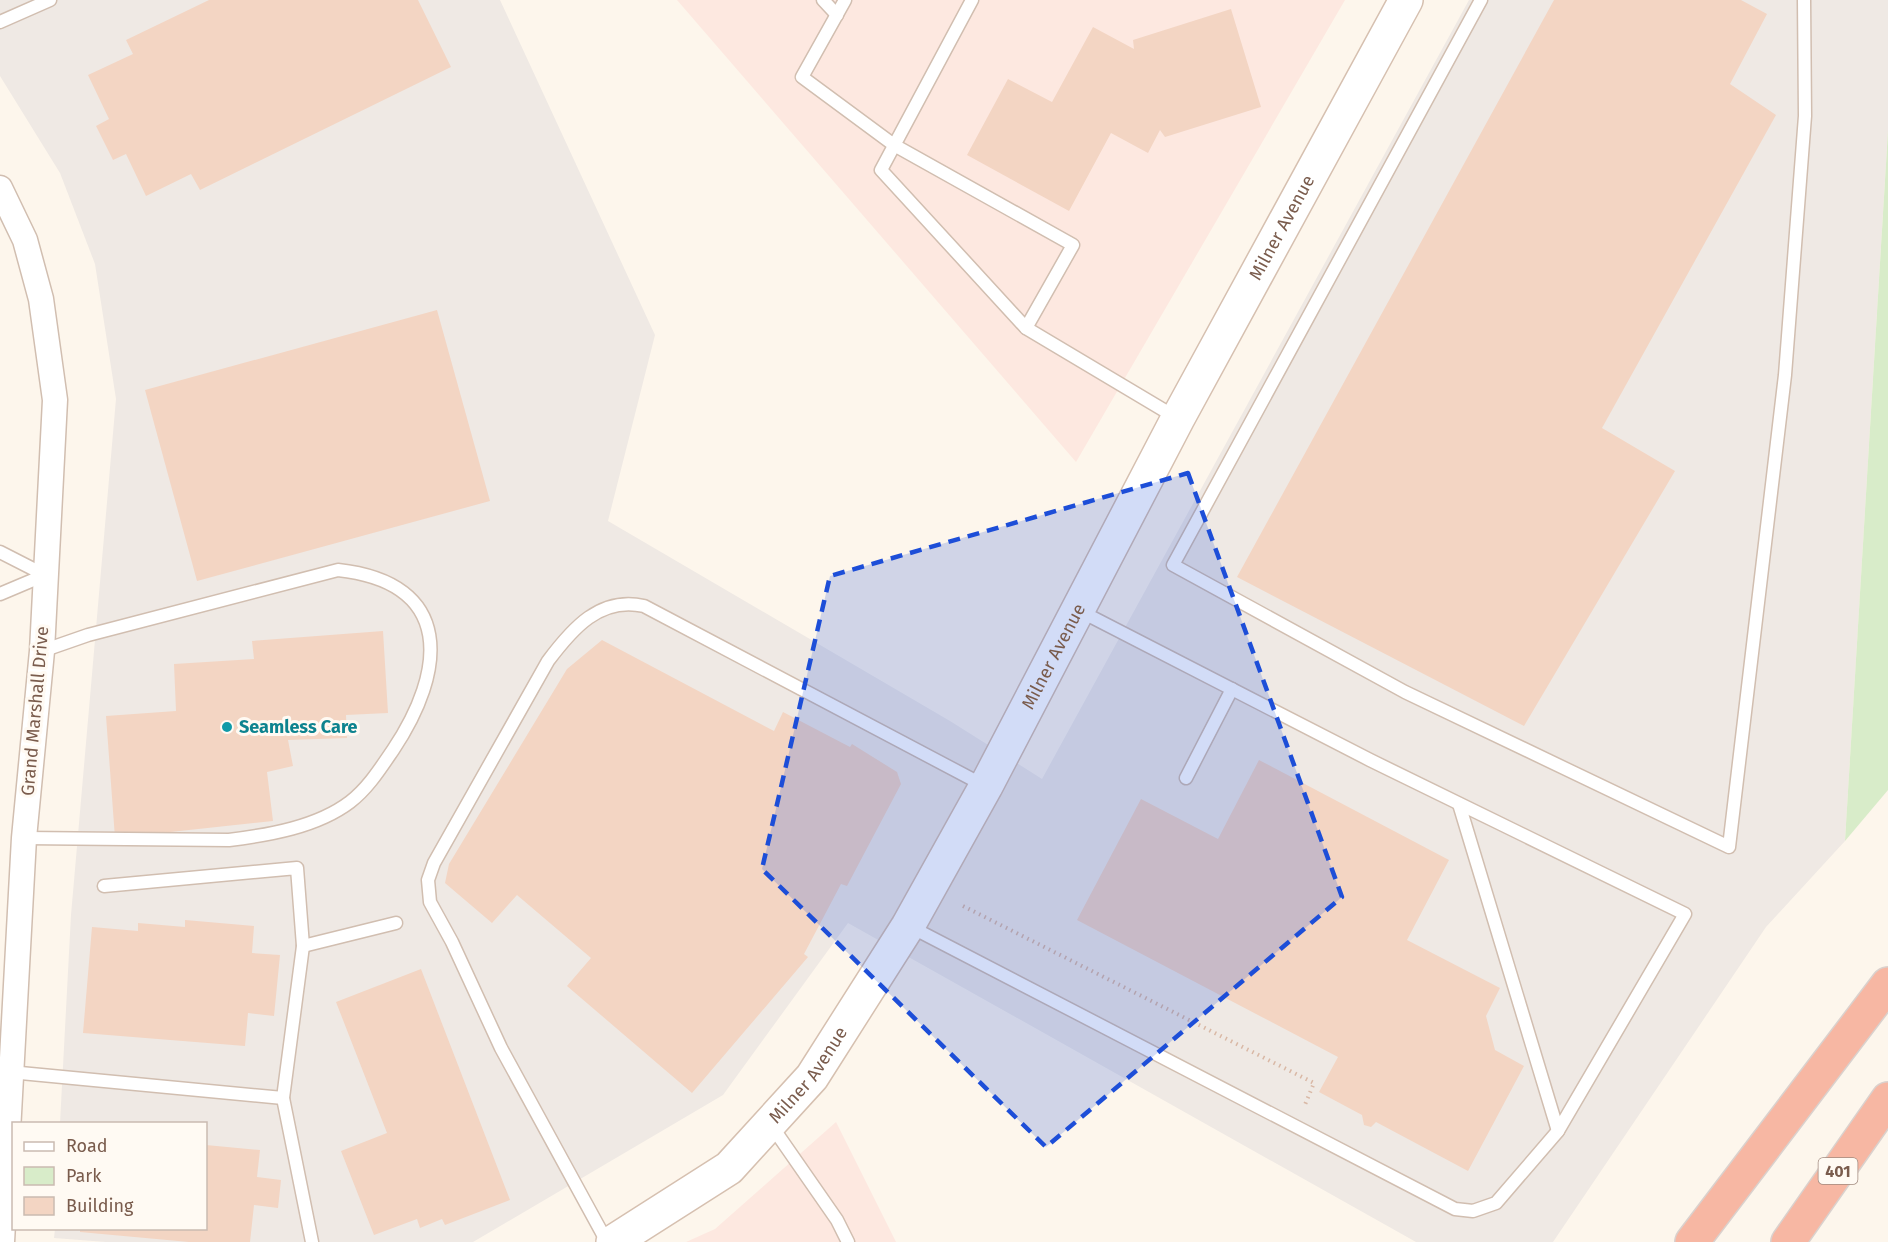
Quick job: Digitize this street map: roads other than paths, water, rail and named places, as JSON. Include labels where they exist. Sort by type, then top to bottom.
[{"type":"highway","points":[[1692,1242],[1888,984]]},
{"type":"highway","name":"401","points":[[1788,1242],[1888,1099]]},
{"type":"street","name":"Milner Avenue","points":[[613,1242],[729,1168],[812,1077],[908,926],[986,786],[1178,418],[1403,1]]},
{"type":"street","name":"Grand Marshall Drive","points":[[0,188],[25,240],[41,298],[55,400],[42,651],[24,838],[2,1242]]},
{"type":"lane","points":[[0,22],[50,0]]},
{"type":"lane","points":[[823,0],[837,15]]},
{"type":"lane","points":[[845,0],[802,77],[894,145],[1072,245],[1026,328]]},
{"type":"lane","points":[[972,0],[881,170],[1026,328],[1178,418]]},
{"type":"lane","points":[[1481,0],[1173,565],[1405,692],[1730,847],[1785,375],[1805,116],[1804,0]]},
{"type":"lane","points":[[0,552],[45,575]]},
{"type":"lane","points":[[24,838],[229,840],[262,836],[299,826],[337,811],[367,787],[405,732],[422,696],[429,674],[432,648],[427,622],[418,606],[402,591],[376,576],[338,570],[88,635],[42,651]]},
{"type":"lane","points":[[0,594],[45,575]]},
{"type":"lane","points":[[607,1242],[501,1048],[452,942],[430,902],[428,880],[434,863],[537,682],[566,637],[582,622],[613,604],[630,603],[644,606],[986,786]]},
{"type":"lane","points":[[908,926],[1455,1209],[1473,1211],[1496,1203],[1558,1131],[1685,914],[1459,804],[1078,610]]},
{"type":"lane","points":[[1186,778],[1232,690]]},
{"type":"lane","points":[[1459,804],[1558,1131]]},
{"type":"lane","points":[[104,886],[297,868],[303,946],[283,1098],[312,1242]]},
{"type":"lane","points":[[303,946],[396,923]]},
{"type":"lane","points":[[10,1072],[283,1098]]},
{"type":"lane","points":[[770,1124],[837,1220],[848,1242]]},
{"type":"place","name":"Seamless Care","points":[[227,727]]}]
